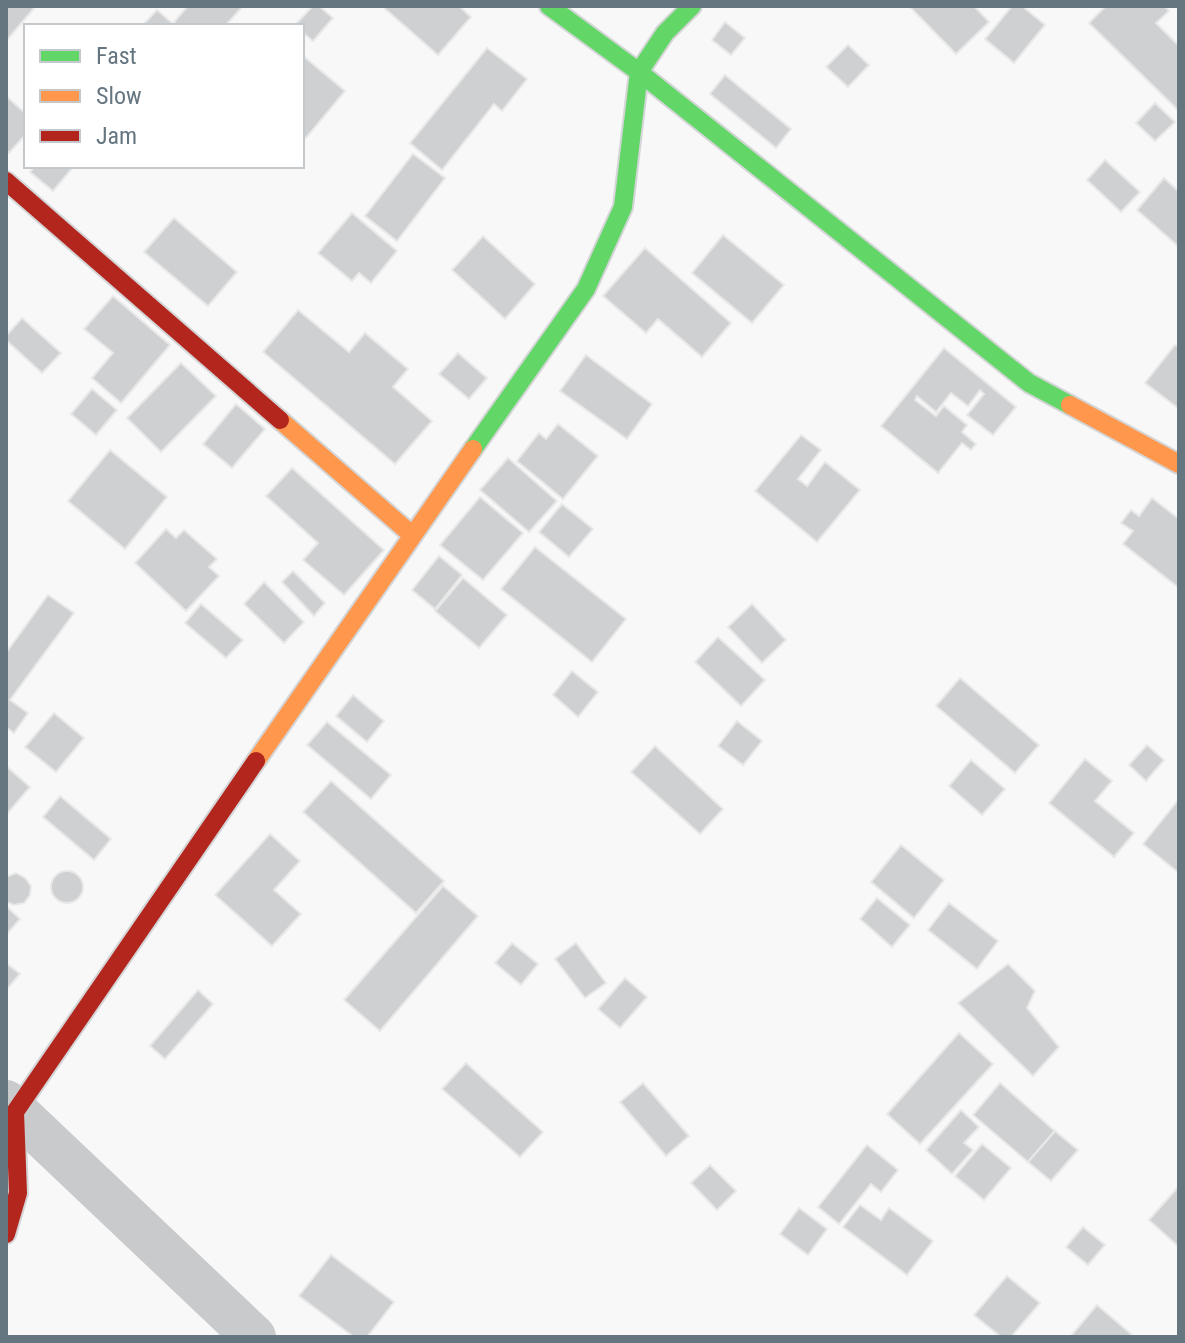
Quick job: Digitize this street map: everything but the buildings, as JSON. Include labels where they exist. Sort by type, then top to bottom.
[{"type":"street","points":[[549,6],[639,72],[1029,383],[1179,464]]},
{"type":"street","points":[[6,1234],[18,1193],[10,1107],[586,289],[623,207],[639,72],[665,33],[692,6]]},
{"type":"street","points":[[6,181],[412,535]]},
{"type":"street","points":[[10,1107],[254,1337]]},
{"type":"traffic: fast","points":[[549,6],[639,72],[1029,383],[1070,405]]},
{"type":"traffic: fast","points":[[473,449],[586,289],[623,207],[639,72],[665,33],[692,6]]},
{"type":"traffic: slow","points":[[1070,405],[1179,464]]},
{"type":"traffic: slow","points":[[280,420],[412,535]]},
{"type":"traffic: slow","points":[[256,761],[473,449]]},
{"type":"traffic: jam","points":[[6,181],[280,420]]},
{"type":"traffic: jam","points":[[6,1234],[18,1193],[15,1112],[256,761]]}]
